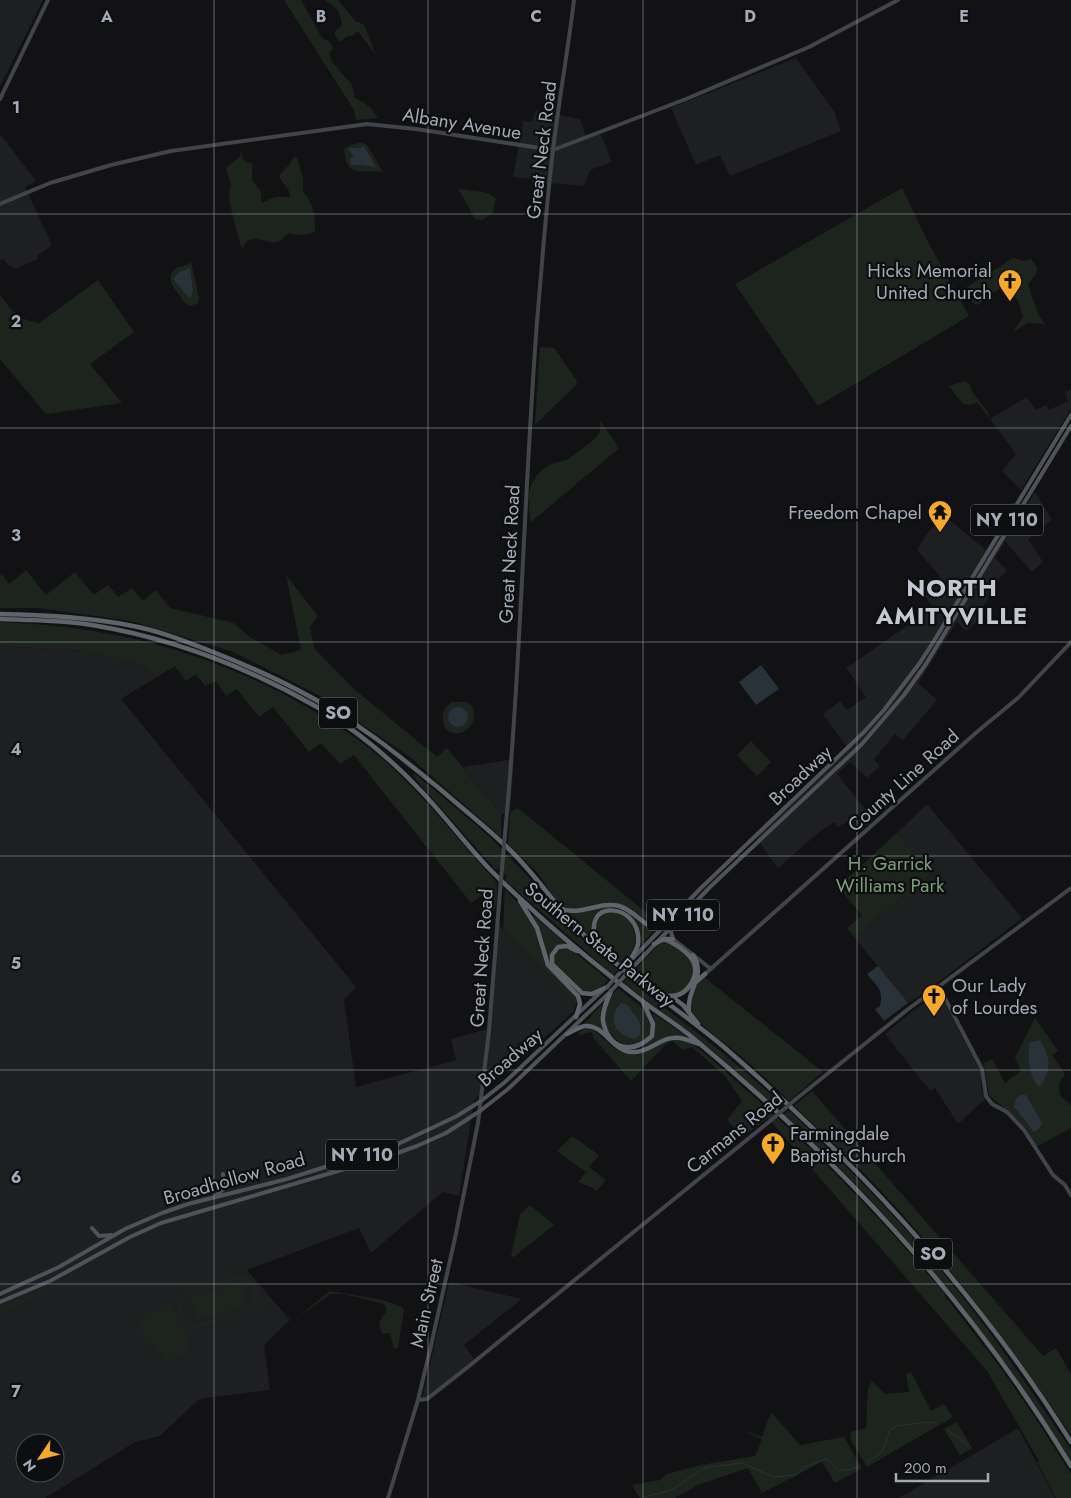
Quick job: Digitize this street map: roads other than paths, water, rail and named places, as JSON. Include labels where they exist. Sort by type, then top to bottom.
[{"type":"highway","name":"Southern State Parkway","points":[[0,614],[97,620],[136,626],[190,644],[244,664],[324,704],[386,746],[476,819],[513,853],[588,940],[702,1029],[802,1117],[846,1159],[904,1221],[955,1280],[998,1335],[1071,1442]]},
{"type":"highway","name":"Southern State Parkway","points":[[0,619],[88,624],[186,648],[288,692],[321,710],[388,758],[420,789],[466,844],[515,894],[585,956],[702,1045],[823,1155],[898,1233],[980,1332],[1048,1429],[1071,1466]]},
{"type":"highway","points":[[515,894],[534,922],[548,965],[578,996],[580,1004],[576,1017]]},
{"type":"highway","points":[[556,905],[572,912],[604,905],[619,906],[632,911],[652,928],[667,924]]},
{"type":"highway","points":[[601,951],[595,938],[594,926],[601,913],[617,910],[629,918],[636,930],[638,945],[627,965]]},
{"type":"highway","points":[[653,992],[671,996],[678,995],[689,987],[695,971],[691,958],[671,942],[664,939]]},
{"type":"highway","points":[[654,944],[664,939],[673,939]]},
{"type":"highway","points":[[585,956],[567,946],[561,946],[553,952],[551,960],[556,970],[582,993],[592,994],[607,987]]},
{"type":"highway","points":[[689,1012],[688,997],[698,973],[698,966],[693,955]]},
{"type":"highway","points":[[695,983],[705,974]]},
{"type":"highway","points":[[611,991],[606,1000],[603,1020],[610,1036],[622,1047],[638,1047],[652,1036],[653,1024],[642,1001]]},
{"type":"highway","points":[[671,996],[683,1004],[702,1029]]},
{"type":"highway","points":[[567,1034],[582,1026],[588,1026],[600,1032],[622,1050],[632,1052],[641,1051],[662,1040],[671,1038],[682,1038],[702,1045]]},
{"type":"main road","points":[[0,99],[48,0]]},
{"type":"main road","name":"Great Neck Road","points":[[480,1111],[489,1031],[516,692],[521,572],[537,323],[553,150],[574,0]]},
{"type":"main road","name":"Albany Avenue","points":[[0,204],[50,182],[171,151],[367,124],[416,129],[553,150],[685,99],[809,47],[898,0]]},
{"type":"main road","name":"Broadway","points":[[481,1101],[506,1082],[607,987],[701,888],[864,732],[884,710],[922,660],[1071,415]]},
{"type":"main road","name":"Broadway","points":[[480,1111],[508,1089],[611,991],[673,925],[864,741],[904,695],[926,664],[1071,426]]},
{"type":"main road","points":[[982,572],[981,567],[988,555],[987,553]]},
{"type":"main road","points":[[970,592],[970,587],[978,575],[977,570]]},
{"type":"main road","name":"County Line Road","points":[[705,974],[978,731],[1018,698],[1071,642]]},
{"type":"main road","points":[[922,660],[926,664]]},
{"type":"main road","points":[[760,832],[764,837]]},
{"type":"main road","name":"Carmans Road","points":[[418,1400],[427,1399],[465,1369],[907,1010],[1071,888]]},
{"type":"main road","points":[[673,925],[671,932],[673,939],[711,969]]},
{"type":"main road","points":[[939,987],[982,1068],[986,1096],[992,1104],[1007,1112],[1024,1130],[1053,1175],[1065,1185],[1071,1194]]},
{"type":"main road","name":"Broadhollow Road","points":[[0,1294],[59,1267],[116,1234],[162,1213],[294,1176],[398,1144],[457,1116],[481,1101]]},
{"type":"main road","name":"Broadhollow Road","points":[[0,1302],[55,1279],[130,1237],[154,1226],[182,1216],[389,1156],[446,1133],[480,1111]]},
{"type":"main road","name":"Main Street","points":[[388,1498],[418,1400],[455,1238],[480,1111]]},
{"type":"main road","points":[[214,1198],[224,1188],[223,1174]]},
{"type":"main road","points":[[92,1228],[100,1236],[116,1234]]},
{"type":"waterway","points":[[867,1462],[882,1452],[890,1430],[896,1426],[929,1422],[936,1423]]},
{"type":"waterway","points":[[947,1430],[968,1445]]},
{"type":"waterway","points":[[644,1497],[672,1490],[702,1469],[709,1467],[742,1463],[773,1477],[796,1475],[804,1467],[826,1459],[838,1470],[848,1470],[859,1466]]},
{"type":"place","name":"Hicks Memorial United Church","points":[[1010,302]]},
{"type":"place","name":"Freedom Chapel","points":[[940,533]]},
{"type":"place","name":"Our Lady of Lourdes","points":[[934,1017]]},
{"type":"place","name":"Farmingdale Baptist Church","points":[[773,1165]]},
{"type":"district","name":"NORTH AMITYVILLE","points":[[952,602]]},
{"type":"park label","name":"H. Garrick Williams Park","points":[[890,874]]}]
